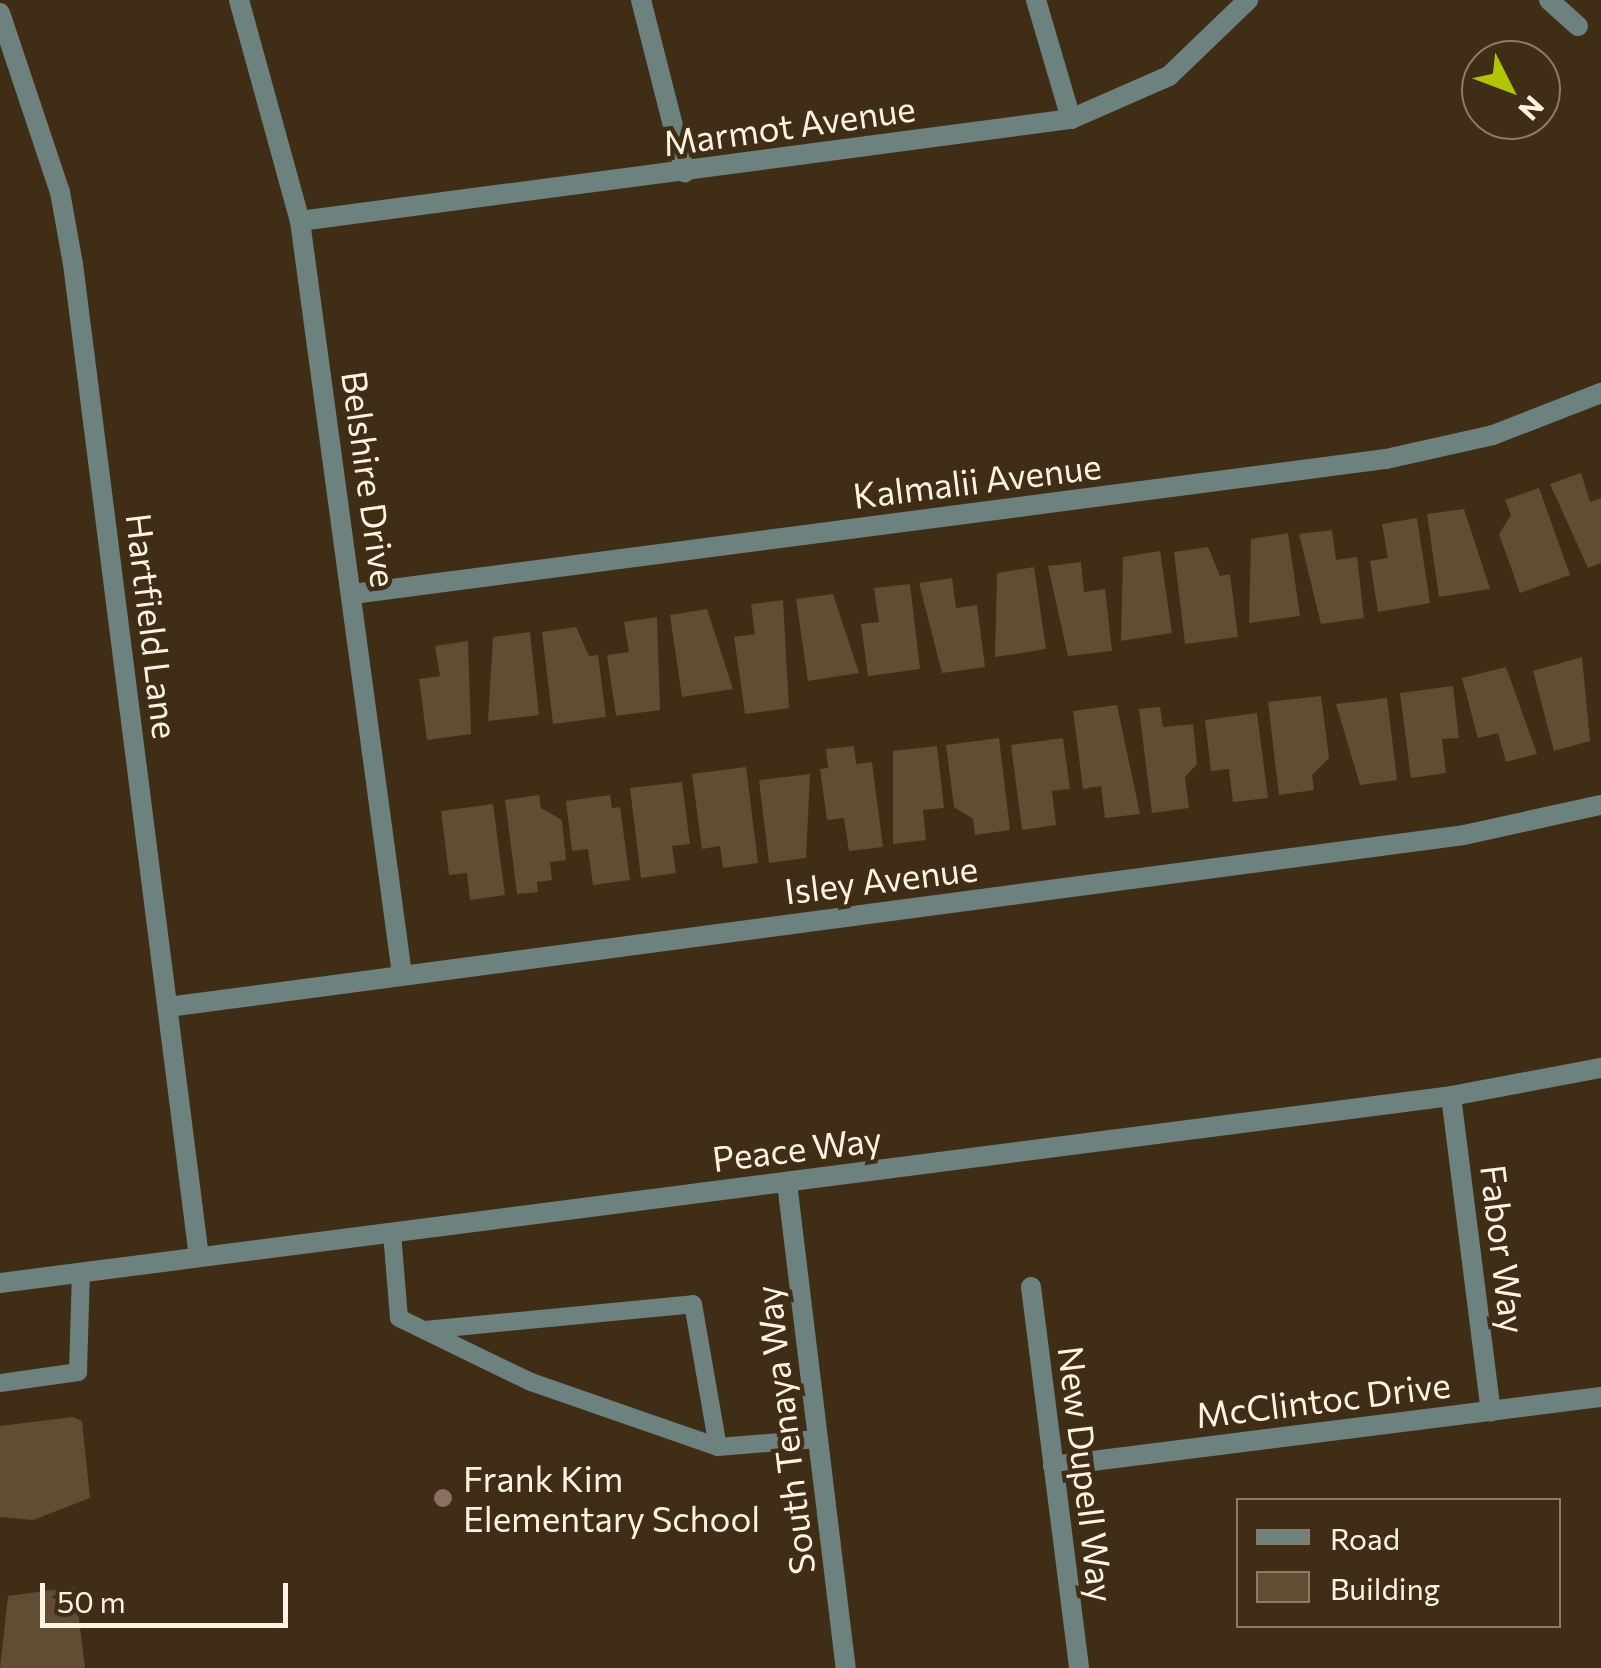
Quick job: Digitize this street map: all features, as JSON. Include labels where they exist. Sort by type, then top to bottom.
[{"type":"street","name":"Belshire Drive","points":[[238,0],[300,221],[402,974]]},
{"type":"street","points":[[641,0],[685,172]]},
{"type":"street","points":[[1036,0],[1071,119]]},
{"type":"street","name":"Marmot Avenue","points":[[300,221],[1071,119],[1169,76],[1248,0]]},
{"type":"street","points":[[1550,0],[1578,26]]},
{"type":"street","name":"Hartfield Lane","points":[[0,13],[60,192],[73,264],[199,1256]]},
{"type":"street","name":"Kalmalii Avenue","points":[[353,594],[1386,459],[1493,435],[1601,394]]},
{"type":"street","name":"Isley Avenue","points":[[168,1007],[1464,835],[1601,805]]},
{"type":"street","name":"Peace Way","points":[[0,1283],[1452,1096],[1601,1068]]},
{"type":"street","name":"Fabor Way","points":[[1452,1096],[1491,1411]]},
{"type":"street","name":"South Tenaya Way","points":[[787,1183],[846,1668]]},
{"type":"street","name":"New Dupell Way","points":[[1031,1288],[1079,1668]]},
{"type":"street","name":"McClintoc Drive","points":[[1054,1466],[1601,1397]]},
{"type":"lane","points":[[392,1233],[399,1318],[531,1382],[718,1446],[818,1438]]},
{"type":"lane","points":[[0,1383],[78,1372],[81,1273]]},
{"type":"lane","points":[[424,1330],[693,1304],[718,1446]]},
{"type":"building","points":[[1581,473],[1590,502],[1601,498],[1601,563],[1588,568],[1550,484]]},
{"type":"building","points":[[1539,488],[1570,575],[1520,593],[1499,534],[1511,515],[1505,500]]},
{"type":"building","points":[[1464,509],[1490,589],[1439,597],[1427,514]]},
{"type":"building","points":[[1417,518],[1430,603],[1378,612],[1370,561],[1388,558],[1382,524]]},
{"type":"building","points":[[1332,530],[1336,560],[1357,557],[1364,618],[1321,624],[1299,534]]},
{"type":"building","points":[[1288,533],[1300,616],[1249,623],[1251,539]]},
{"type":"building","points":[[1208,547],[1220,576],[1230,574],[1238,637],[1185,644],[1174,552]]},
{"type":"building","points":[[1160,551],[1172,633],[1121,641],[1123,557]]},
{"type":"building","points":[[1081,562],[1084,592],[1105,589],[1112,651],[1068,656],[1048,566]]},
{"type":"building","points":[[1034,567],[1046,649],[995,657],[997,573]]},
{"type":"building","points":[[952,578],[956,608],[977,605],[985,667],[942,673],[919,583]]},
{"type":"building","points":[[910,584],[920,669],[868,676],[861,624],[879,622],[874,588]]},
{"type":"building","points":[[833,594],[859,673],[808,681],[796,599]]},
{"type":"building","points":[[783,600],[789,708],[745,714],[734,637],[755,634],[751,604]]},
{"type":"building","points":[[707,609],[733,689],[682,697],[670,615]]},
{"type":"building","points":[[657,617],[660,710],[616,716],[607,655],[629,652],[624,622]]},
{"type":"building","points":[[576,627],[589,656],[598,655],[606,717],[553,724],[542,632]]},
{"type":"building","points":[[530,632],[539,715],[488,721],[493,637]]},
{"type":"building","points":[[468,641],[471,734],[427,740],[419,679],[440,676],[435,646]]},
{"type":"building","points":[[1582,657],[1590,741],[1554,751],[1533,671]]},
{"type":"building","points":[[1506,667],[1537,754],[1506,762],[1498,733],[1478,738],[1462,678]]},
{"type":"building","points":[[1453,686],[1459,738],[1442,739],[1446,773],[1411,778],[1400,693]]},
{"type":"building","points":[[1321,696],[1329,758],[1312,775],[1314,790],[1279,795],[1268,702]]},
{"type":"building","points":[[1387,698],[1397,780],[1360,785],[1336,704]]},
{"type":"building","points":[[1117,705],[1140,814],[1105,818],[1101,786],[1083,789],[1073,711]]},
{"type":"building","points":[[1160,707],[1163,727],[1193,724],[1197,764],[1185,777],[1189,808],[1152,813],[1139,709]]},
{"type":"building","points":[[1257,713],[1268,798],[1233,802],[1229,769],[1211,771],[1205,720]]},
{"type":"building","points":[[999,738],[1010,830],[975,835],[973,819],[954,807],[946,745]]},
{"type":"building","points":[[1063,738],[1070,789],[1052,791],[1056,825],[1022,830],[1011,745]]},
{"type":"building","points":[[854,746],[856,764],[872,762],[883,847],[849,851],[844,818],[827,820],[820,769],[828,768],[826,749]]},
{"type":"building","points":[[937,746],[944,808],[923,810],[926,840],[893,844],[893,751]]},
{"type":"building","points":[[746,767],[758,863],[723,868],[720,846],[702,849],[692,774]]},
{"type":"building","points":[[810,774],[806,858],[769,863],[759,780]]},
{"type":"building","points":[[682,782],[690,844],[672,846],[676,873],[641,878],[630,788]]},
{"type":"building","points":[[539,795],[541,808],[562,820],[566,860],[550,862],[552,880],[537,882],[538,892],[517,894],[505,800]]},
{"type":"building","points":[[610,795],[612,808],[620,807],[630,880],[593,885],[588,849],[572,851],[566,801]]},
{"type":"building","points":[[493,804],[505,895],[470,900],[467,873],[449,875],[441,811]]},
{"type":"building","points":[[73,1417],[82,1421],[90,1498],[33,1520],[0,1517],[0,1426]]},
{"type":"building","points":[[75,1587],[85,1668],[0,1668],[8,1596]]},
{"type":"place","name":"Frank Kim Elementary School","points":[[443,1498]]}]
